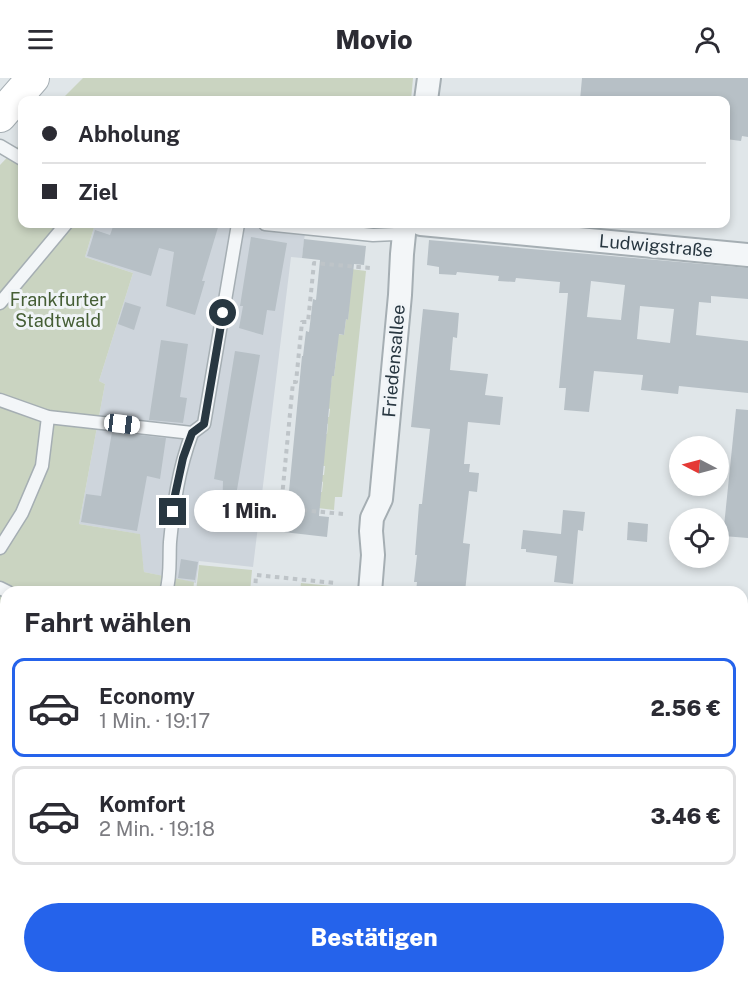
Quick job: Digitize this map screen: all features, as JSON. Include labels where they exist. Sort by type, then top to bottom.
[{"type":"main road","points":[[0,116],[33,78]]},
{"type":"street","points":[[427,96],[429,78]]},
{"type":"street","name":"Ludwigstraße","points":[[410,228],[748,255]]},
{"type":"street","name":"Friedensallee","points":[[371,586],[374,555],[372,518],[381,499],[400,295],[410,228]]},
{"type":"lane","points":[[0,146],[18,157]]},
{"type":"lane","points":[[0,303],[63,228]]},
{"type":"lane","points":[[168,586],[175,495],[183,458],[192,433],[204,424],[237,228]]},
{"type":"lane","points":[[304,228],[373,235],[395,234],[410,228]]},
{"type":"lane","points":[[0,400],[48,417],[192,433]]},
{"type":"lane","points":[[0,548],[22,513],[42,466],[48,417]]},
{"type":"path","points":[[343,514],[281,508],[293,382],[296,382],[302,322],[308,322],[314,262],[370,268]]},
{"type":"path","points":[[255,586],[256,575],[335,583]]},
{"type":"shaded area","points":[[94,228],[306,228],[302,258],[291,257],[253,567],[199,561],[196,583],[144,572],[139,534],[79,524],[105,384],[99,381],[133,273],[85,257]]},
{"type":"green space","points":[[83,78],[413,78],[411,96],[65,96]]},
{"type":"green space","name":"Frankfurter Stadtwald","points":[[18,146],[18,228],[94,228],[85,257],[133,273],[99,381],[105,384],[79,524],[140,534],[144,572],[194,582],[194,586],[0,586],[0,165]]},
{"type":"green space","points":[[351,269],[366,271],[342,497],[335,497],[334,510],[318,508],[325,466],[323,466],[325,434],[327,434],[328,424],[326,423],[330,409],[328,408],[332,376],[334,376],[337,334],[344,335],[346,319],[348,320]]},
{"type":"green space","points":[[199,565],[252,570],[251,586],[197,586]]},
{"type":"green space","points":[[301,583],[332,586],[301,586]]},
{"type":"building","points":[[582,78],[748,78],[748,137],[742,136],[741,141],[730,140],[730,96],[580,96]]},
{"type":"building","points":[[113,228],[218,228],[202,281],[205,281],[195,315],[166,306],[174,252],[159,248],[151,276],[87,256],[95,230],[110,235]]},
{"type":"building","points":[[251,237],[287,243],[275,311],[267,310],[263,335],[239,328],[243,306],[240,306]]},
{"type":"building","points":[[304,239],[366,246],[364,265],[354,264],[348,320],[346,319],[344,335],[339,334],[334,376],[332,376],[319,516],[329,517],[327,537],[257,529],[259,509],[287,512],[302,356],[306,331],[309,332],[313,299],[316,300],[320,260],[302,258]]},
{"type":"building","points":[[429,240],[748,268],[748,299],[711,296],[711,303],[699,302],[696,335],[748,341],[748,393],[679,386],[678,394],[641,390],[643,375],[594,371],[589,412],[564,410],[566,388],[559,388],[568,293],[559,293],[560,282],[516,278],[515,282],[498,281],[499,276],[457,272],[456,275],[439,274],[439,267],[427,265]],"holes":[[[591,281],[625,285],[621,320],[587,317]],[[640,306],[674,309],[670,343],[637,339]]]},
{"type":"building","points":[[125,302],[141,307],[134,330],[118,324]]},
{"type":"building","points":[[423,309],[459,313],[457,338],[453,337],[450,370],[488,374],[485,395],[503,397],[500,425],[468,422],[464,464],[470,464],[469,472],[479,473],[477,492],[469,491],[463,543],[470,544],[466,586],[417,586],[417,582],[414,582],[419,504],[422,504],[430,429],[411,427]]},
{"type":"building","points":[[161,340],[188,344],[180,397],[187,398],[183,423],[149,420]]},
{"type":"building","points":[[235,351],[260,355],[232,519],[222,518],[223,481],[214,479]]},
{"type":"building","points":[[736,409],[748,410],[748,538],[729,536],[729,508],[726,508],[727,496],[729,496]]},
{"type":"building","points":[[112,432],[166,438],[160,479],[147,476],[137,531],[81,522],[86,494],[101,496]]},
{"type":"building","points":[[563,510],[585,512],[583,531],[578,530],[573,584],[554,582],[557,556],[526,552],[526,549],[521,549],[523,530],[561,534]]},
{"type":"building","points":[[628,522],[648,524],[647,542],[627,540]]},
{"type":"building","points":[[181,559],[198,562],[195,580],[178,578]]},
{"type":"route","points":[[173,512],[183,458],[192,433],[204,424],[223,313]]}]
